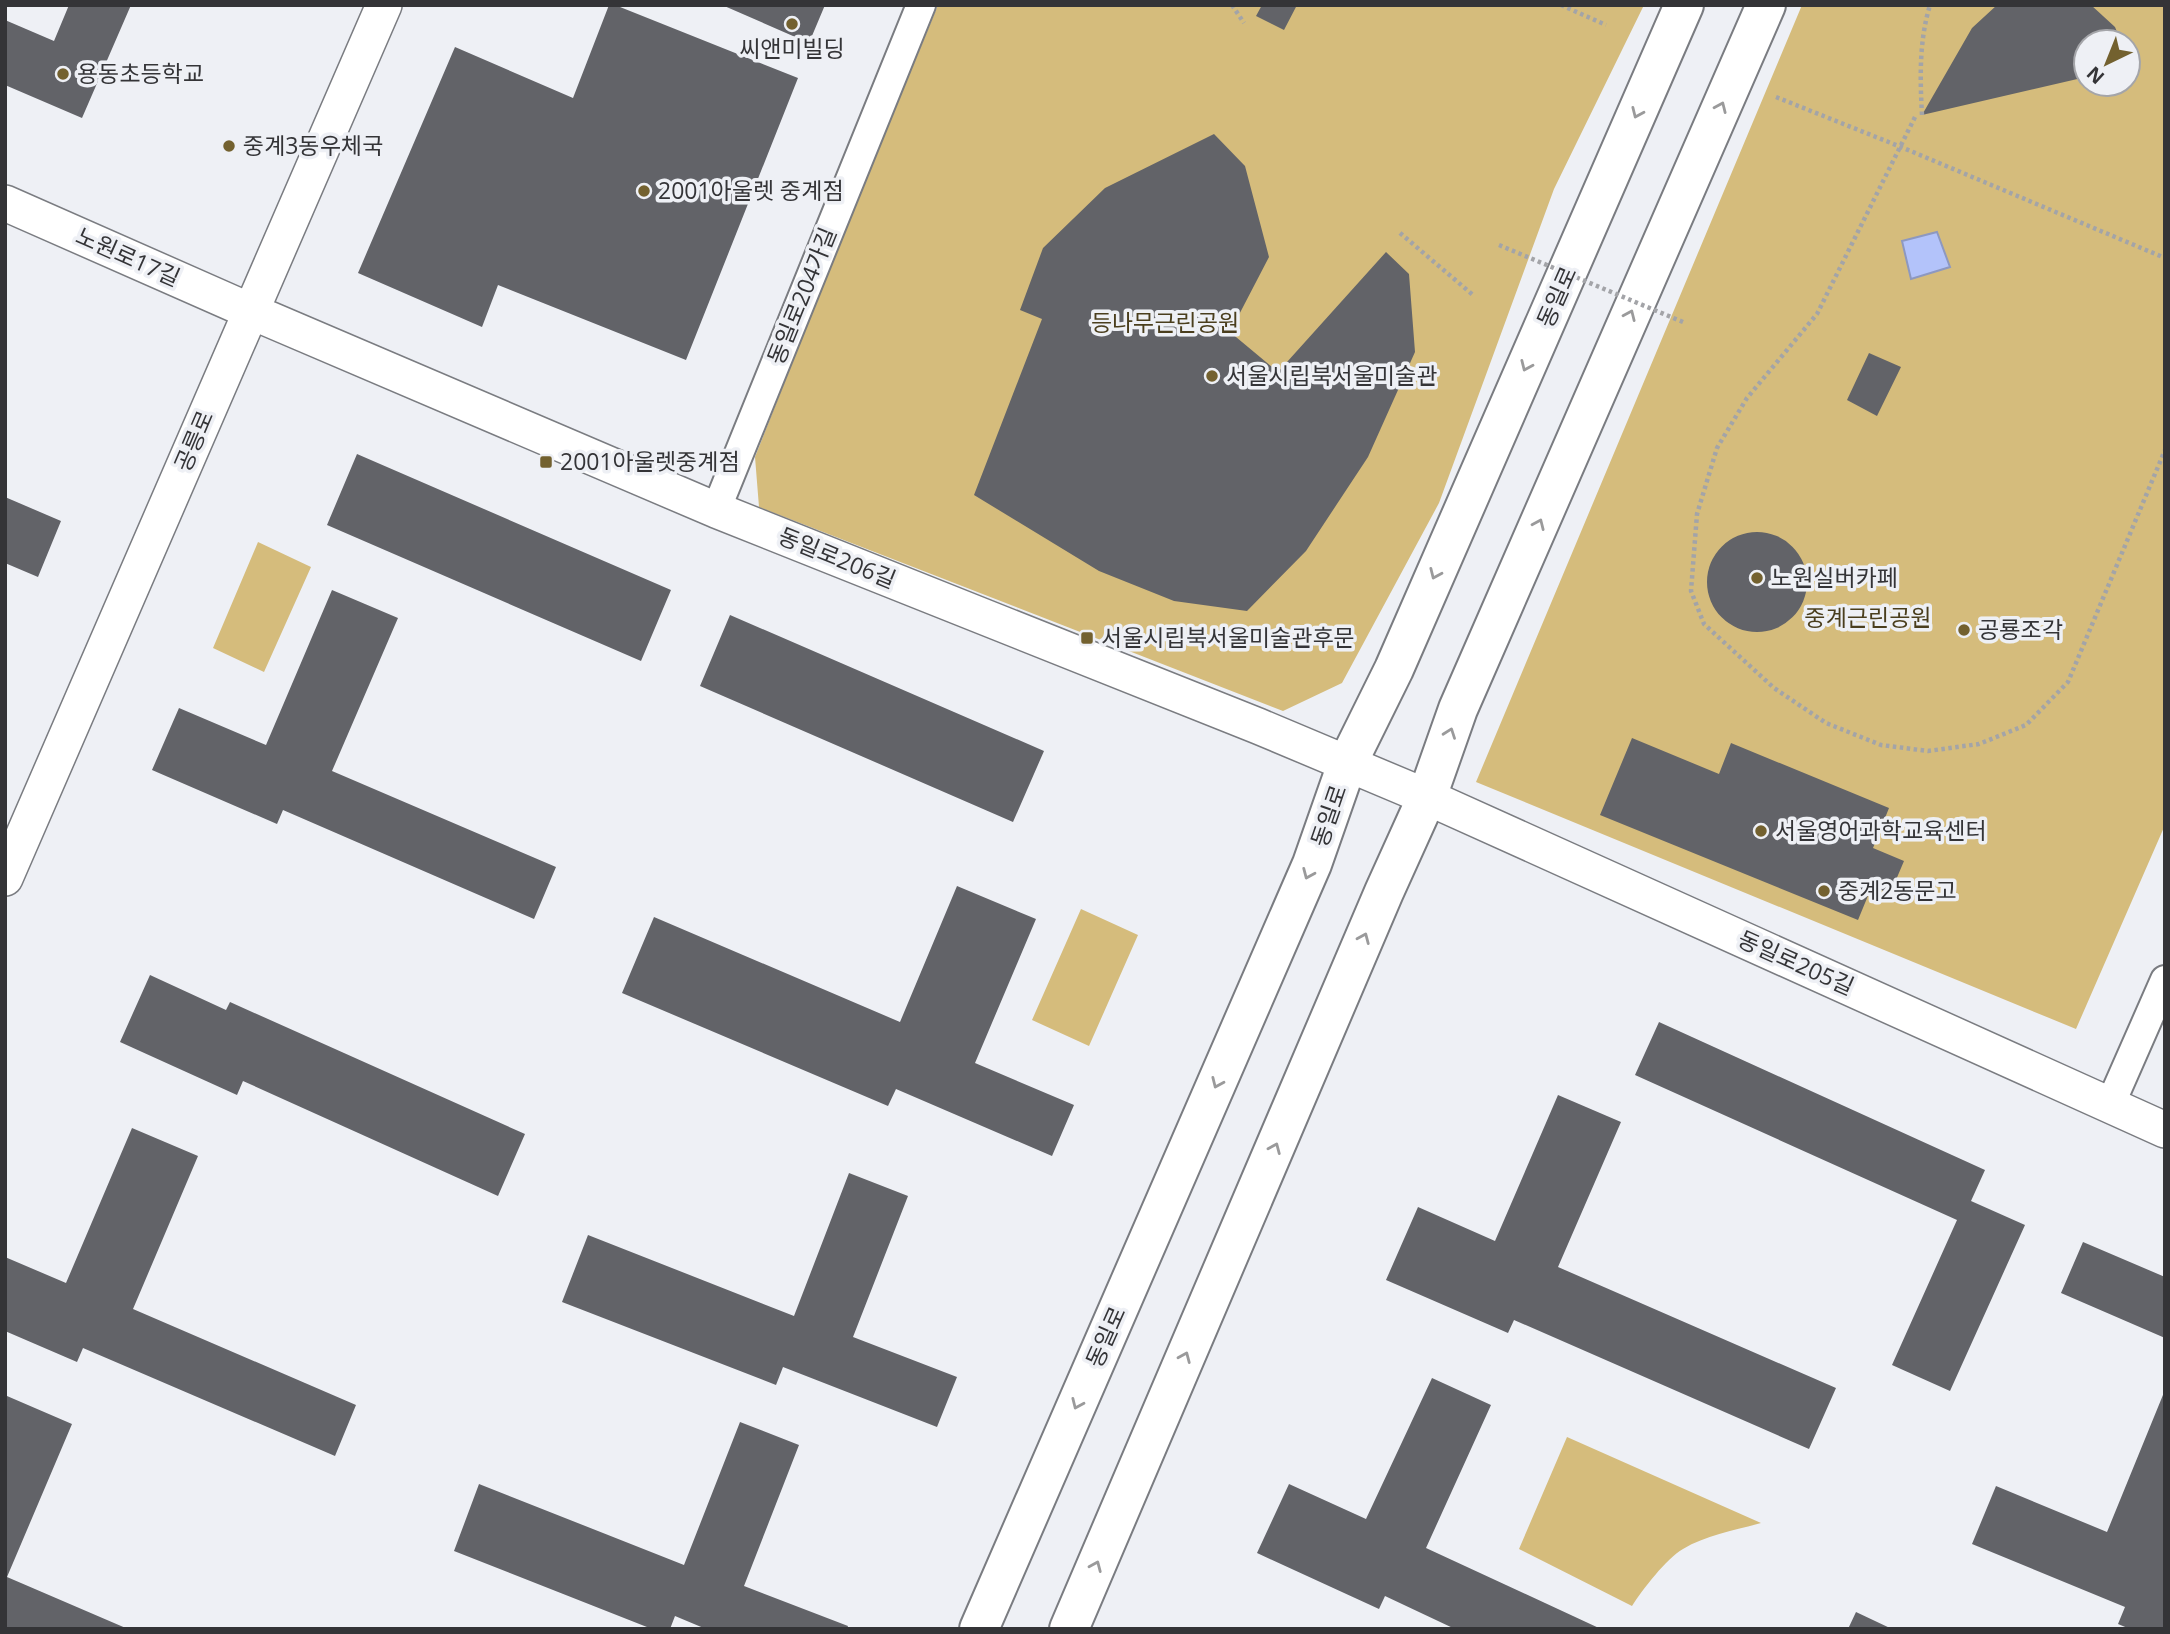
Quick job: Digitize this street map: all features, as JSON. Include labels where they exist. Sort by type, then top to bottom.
[{"type":"main road","name":"동일로","points":[[979,1629],[1307,877],[1347,764],[1394,669],[1684,5]]},
{"type":"main road","points":[[1069,1629],[1427,797],[1458,709],[1766,5]]},
{"type":"street","name":"공릉로","points":[[5,878],[384,5]]},
{"type":"street","name":"동일로204가길","points":[[716,510],[921,5]]},
{"type":"street","name":"노원로17길","points":[[5,204],[250,311]]},
{"type":"street","name":"동일로206길","points":[[250,311],[716,510],[1258,726],[1427,797]]},
{"type":"street","name":"동일로205길","points":[[1427,797],[2165,1130]]},
{"type":"street","points":[[2110,1105],[2165,980]]},
{"type":"path","points":[[1232,5],[1244,23]]},
{"type":"path","points":[[1561,5],[1606,25]]},
{"type":"path","points":[[1922,115],[1920,77],[1924,25],[1930,5]]},
{"type":"path","points":[[1776,97],[2165,258]]},
{"type":"path","points":[[1914,117],[1817,314],[1747,398],[1717,448],[1697,514],[1691,592],[1704,624],[1774,688],[1826,723],[1881,745],[1928,751],[1979,744],[2026,725],[2068,682],[2165,450]]},
{"type":"path","points":[[1400,233],[1473,295]]},
{"type":"path","points":[[1499,245],[1683,322]]},
{"type":"green space","name":"등나무근린공원","points":[[938,5],[1644,5],[1554,189],[1439,503],[1342,683],[1283,711],[759,507],[755,457]]},
{"type":"green space","name":"중계근린공원","points":[[1802,5],[2165,5],[2165,825],[2076,1029],[1476,782]]},
{"type":"green space","points":[[258,542],[311,567],[264,672],[213,648]]},
{"type":"green space","points":[[1081,909],[1138,935],[1089,1046],[1032,1020]]},
{"type":"green space","points":[[1567,1437],[1761,1523],[1711,1536],[1683,1549],[1662,1567],[1632,1606],[1519,1549]]},
{"type":"water","points":[[1937,232],[1950,267],[1911,279],[1902,241]]},
{"type":"building","points":[[69,5],[131,5],[82,118],[5,85],[5,20],[54,41]]},
{"type":"building","name":"2001아울렛 중계점","points":[[609,5],[615,5],[798,78],[686,360],[498,285],[482,327],[358,273],[455,47],[573,98]]},
{"type":"building","name":"씨앤미빌딩","points":[[722,5],[825,5],[809,43]]},
{"type":"building","points":[[1262,5],[1297,5],[1284,30],[1256,16]]},
{"type":"building","points":[[1997,5],[2091,5],[2115,28],[2072,28],[2072,80],[1922,115],[1972,28]]},
{"type":"building","name":"서울시립북서울미술관","points":[[1214,134],[1245,166],[1269,257],[1230,332],[1278,372],[1386,252],[1409,274],[1415,352],[1368,457],[1306,551],[1247,611],[1174,601],[1099,571],[974,495],[1042,319],[1020,310],[1043,248],[1105,188]]},
{"type":"building","points":[[1869,353],[1901,367],[1877,416],[1847,400]]},
{"type":"building","points":[[357,454],[671,590],[641,661],[327,525]]},
{"type":"building","points":[[5,497],[61,521],[38,577],[5,563]]},
{"type":"building","name":"노원실버카페","points":[[1757,532],[1785,540],[1799,554],[1807,582],[1799,610],[1785,624],[1757,632],[1729,624],[1715,610],[1707,582],[1715,554],[1729,540]]},
{"type":"building","points":[[332,590],[398,618],[332,771],[556,867],[534,919],[283,810],[277,824],[152,770],[179,708],[266,745]]},
{"type":"building","points":[[730,615],[1044,751],[1013,822],[700,686]]},
{"type":"building","name":"서울영어과학교육센터","points":[[1632,738],[1719,774],[1731,743],[1889,808],[1873,848],[1904,861],[1890,894],[1872,886],[1858,920],[1600,815]]},
{"type":"building","points":[[957,886],[1036,919],[975,1063],[1074,1105],[1052,1156],[896,1089],[888,1106],[622,993],[654,917],[900,1022]]},
{"type":"building","points":[[150,975],[226,1010],[230,1002],[525,1134],[498,1196],[243,1081],[237,1095],[120,1042]]},
{"type":"building","points":[[1659,1022],[1985,1170],[1971,1201],[2025,1225],[1950,1391],[1892,1365],[1957,1220],[1635,1075]]},
{"type":"building","points":[[1558,1095],[1621,1122],[1558,1267],[1836,1388],[1809,1449],[1514,1320],[1508,1333],[1386,1280],[1418,1207],[1495,1241]]},
{"type":"building","points":[[132,1128],[198,1156],[133,1309],[356,1405],[335,1456],[83,1348],[77,1362],[5,1331],[5,1257],[66,1283]]},
{"type":"building","points":[[849,1173],[908,1196],[853,1337],[957,1377],[937,1427],[783,1367],[776,1385],[562,1302],[588,1235],[794,1316]]},
{"type":"building","points":[[2083,1242],[2165,1277],[2165,1338],[2061,1293]]},
{"type":"building","points":[[1432,1378],[1491,1405],[1426,1548],[1601,1629],[1455,1629],[1385,1596],[1379,1609],[1257,1553],[1289,1484],[1366,1519]]},
{"type":"building","points":[[2165,1390],[2165,1629],[2130,1629],[2118,1624],[2125,1607],[1972,1544],[1996,1486],[2107,1532]]},
{"type":"building","points":[[7,1396],[72,1424],[7,1577],[128,1629],[5,1629]]},
{"type":"building","points":[[740,1422],[799,1445],[744,1586],[848,1626],[847,1629],[706,1629],[675,1616],[670,1629],[652,1629],[454,1551],[479,1484],[684,1565]]},
{"type":"building","points":[[1856,1612],[1892,1629],[1848,1629]]},
{"type":"place","name":"씨앤미빌딩","points":[[792,24]]},
{"type":"place","name":"용동초등학교","points":[[63,74]]},
{"type":"place","name":"중계3동우체국","points":[[229,146]]},
{"type":"place","name":"2001아울렛 중계점","points":[[644,191]]},
{"type":"place","name":"서울시립북서울미술관","points":[[1212,376]]},
{"type":"place","name":"2001아울렛중계점","points":[[546,462]]},
{"type":"place","name":"노원실버카페","points":[[1757,578]]},
{"type":"place","name":"공룡조각","points":[[1964,630]]},
{"type":"place","name":"서울시립북서울미술관후문","points":[[1087,638]]},
{"type":"place","name":"서울영어과학교육센터","points":[[1761,831]]},
{"type":"place","name":"중계2동문고","points":[[1824,891]]}]
